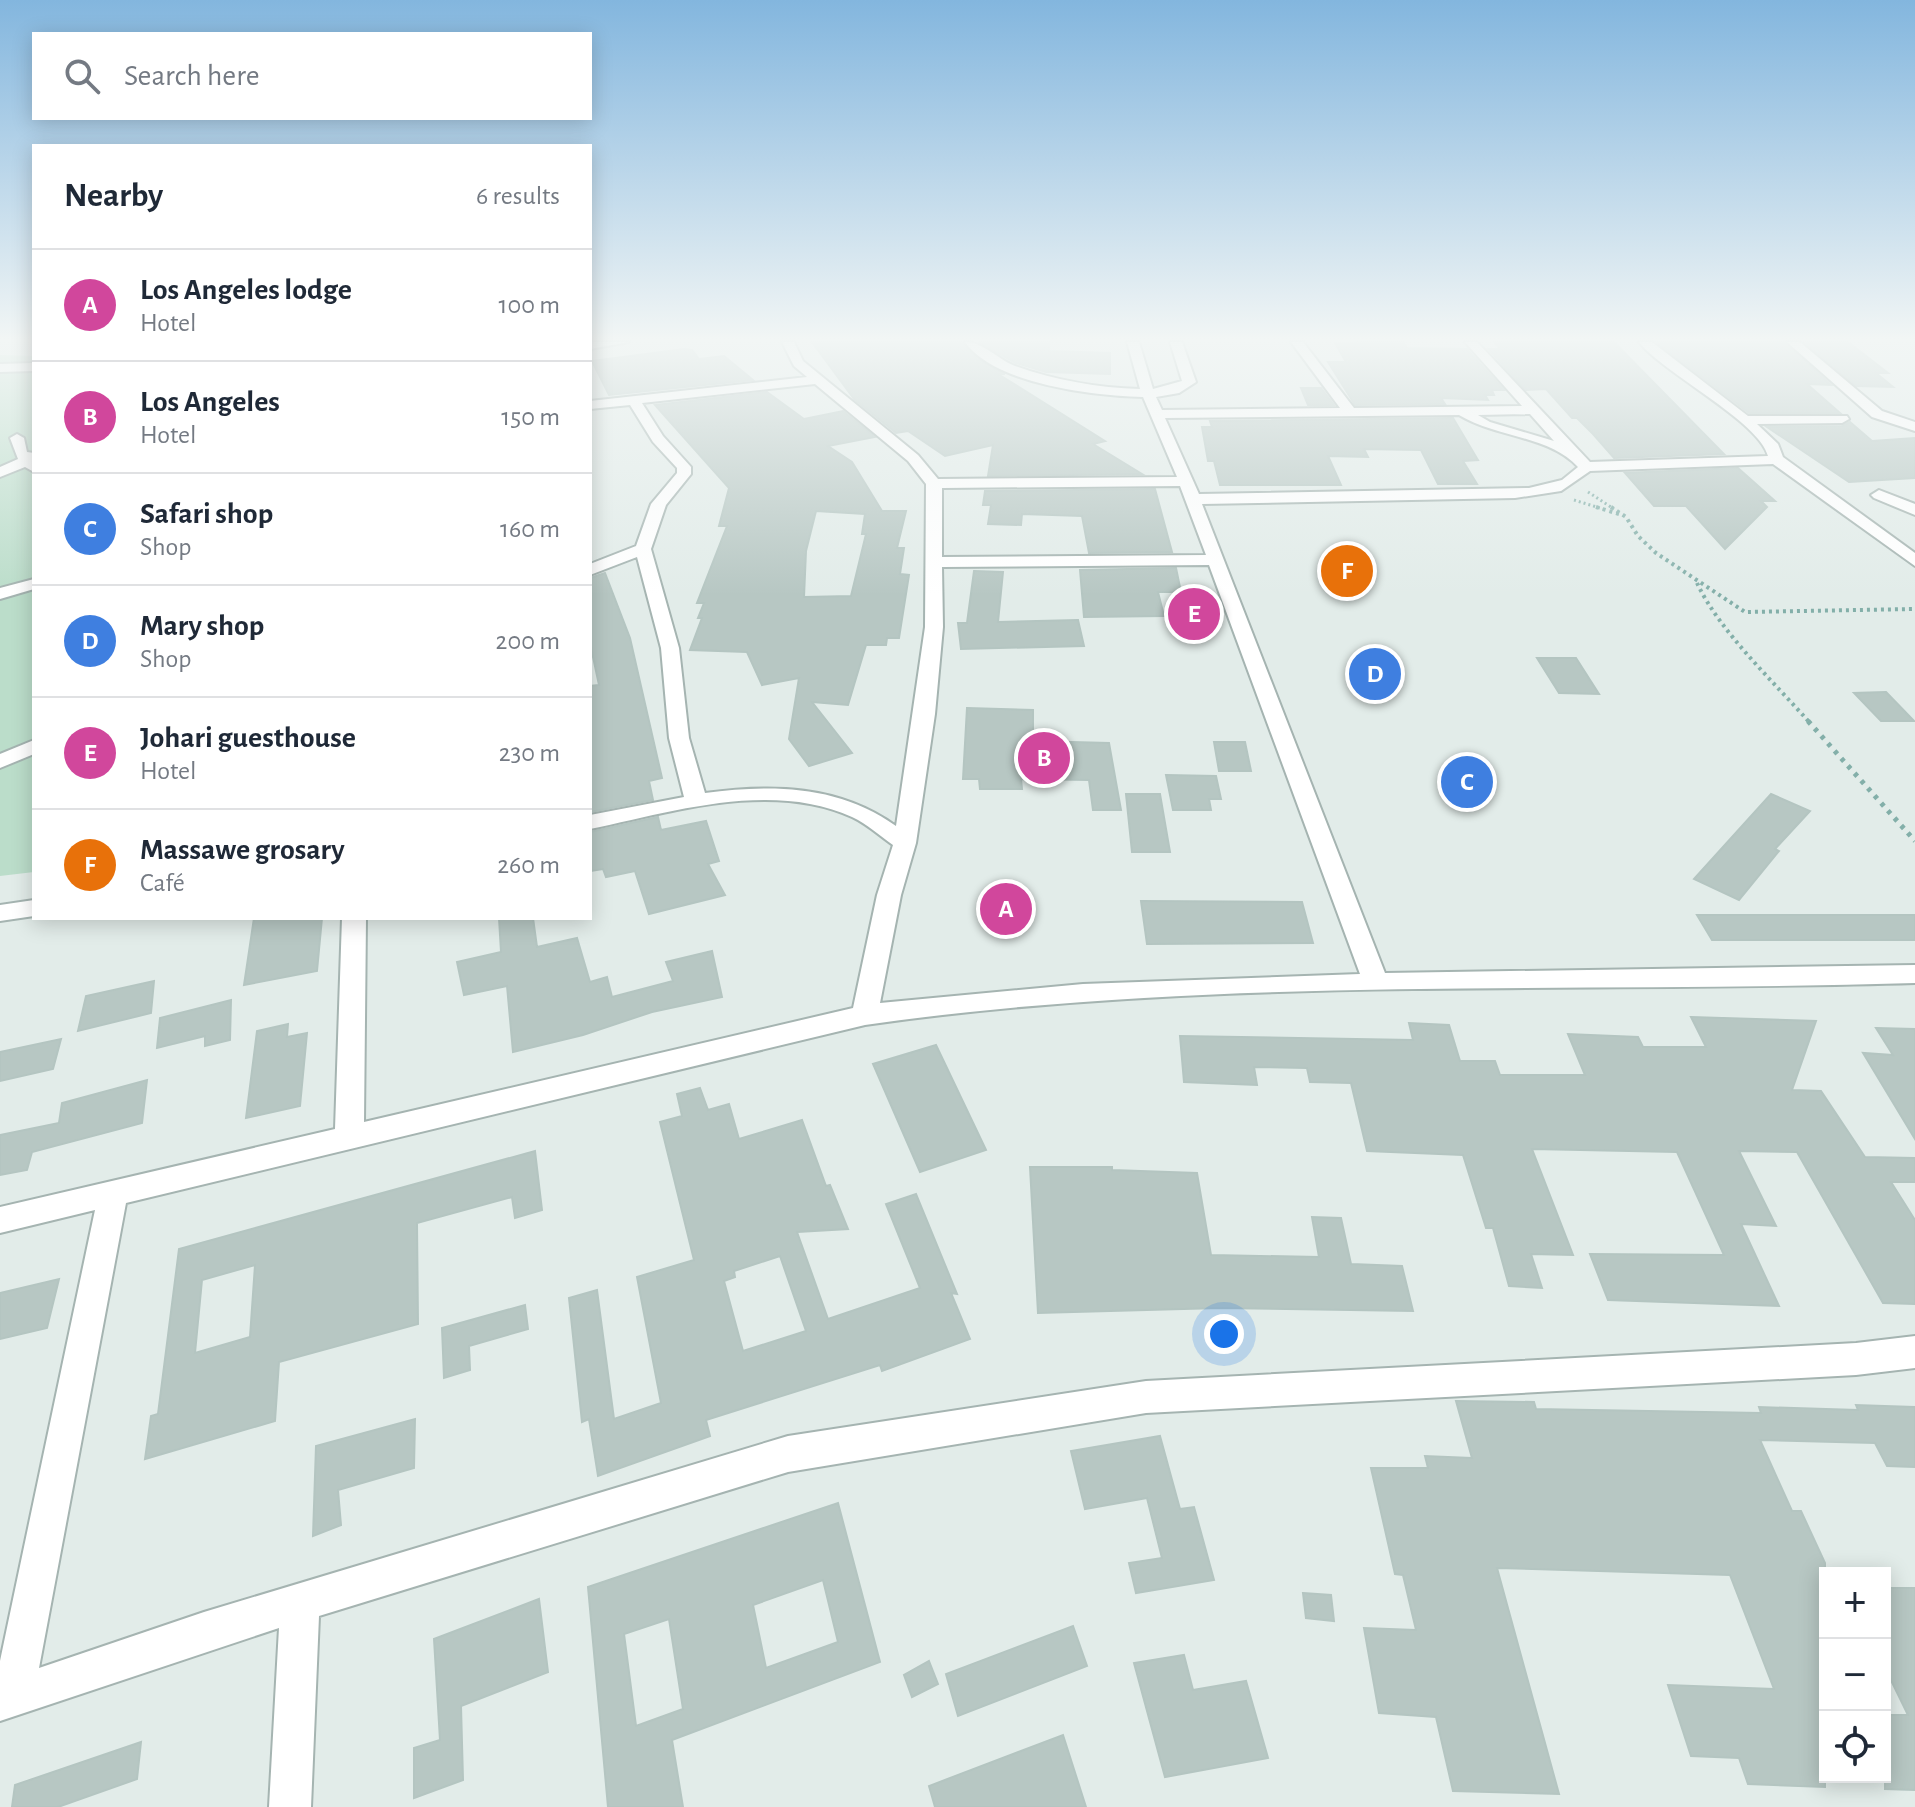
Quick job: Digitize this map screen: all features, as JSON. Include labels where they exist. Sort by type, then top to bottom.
[{"type":"street","points":[[650,426],[684,467],[684,474],[659,504],[643,549],[670,648],[679,738],[696,802]]},
{"type":"street","points":[[865,1015],[889,895],[905,843],[925,714],[934,627],[934,484],[913,458],[873,426]]},
{"type":"street","points":[[1162,426],[1375,981]]},
{"type":"street","points":[[1489,426],[1573,451]]},
{"type":"street","points":[[1548,426],[1586,467]]},
{"type":"street","points":[[1752,426],[1773,447],[1776,459],[1915,561]]},
{"type":"street","points":[[0,442],[32,434]]},
{"type":"street","points":[[0,473],[31,462],[17,447],[17,438]]},
{"type":"street","points":[[1586,467],[1746,463],[1776,459]]},
{"type":"street","points":[[934,484],[1425,497],[1532,492],[1577,480],[1586,467]]},
{"type":"street","points":[[1915,496],[1879,495],[1915,510]]},
{"type":"street","points":[[592,569],[643,549]]},
{"type":"street","points":[[934,562],[1216,560]]},
{"type":"street","points":[[0,594],[32,585]]},
{"type":"street","points":[[0,762],[32,747]]},
{"type":"street","points":[[592,822],[696,802],[769,794],[825,800],[859,812],[905,843]]},
{"type":"street","points":[[0,913],[32,908]]},
{"type":"street","points":[[349,1138],[354,920]]},
{"type":"street","points":[[0,1220],[865,1015],[930,1005],[1128,991],[1375,981],[1915,974]]},
{"type":"street","points":[[7,1699],[113,1194]]},
{"type":"street","points":[[7,1699],[204,1632],[300,1606],[788,1454],[1162,1396],[1856,1359],[1915,1352]]},
{"type":"street","points":[[290,1807],[300,1606]]},
{"type":"path","points":[[1626,517],[1566,495],[1596,495],[1626,517],[1638,536],[1656,553],[1697,583],[1753,613],[1800,609],[1915,609]]},
{"type":"path","points":[[1697,583],[1703,596],[1752,658],[1915,841]]},
{"type":"green space","points":[[0,426],[32,426],[32,872],[0,876]]},
{"type":"building","points":[[674,426],[862,426],[875,437],[828,446],[852,462],[882,511],[906,511],[897,548],[904,548],[900,574],[909,575],[899,638],[887,638],[886,645],[866,645],[848,705],[812,702],[852,753],[809,766],[789,739],[799,678],[762,685],[747,652],[690,650],[702,618],[698,618],[704,603],[697,603],[727,526],[719,526],[729,488]],"holes":[[[816,511],[865,514],[862,534],[866,534],[851,596],[804,597],[806,551]]]},
{"type":"building","points":[[888,426],[1082,426],[1105,441],[1093,444],[1142,474],[988,476],[993,445],[945,456],[908,431],[896,433]]},
{"type":"building","points":[[1458,426],[1478,460],[1463,461],[1477,484],[1438,484],[1421,450],[1364,449],[1368,457],[1328,456],[1341,485],[1220,485],[1214,461],[1208,461],[1202,427]]},
{"type":"building","points":[[1585,426],[1697,426],[1724,454],[1614,458]]},
{"type":"building","points":[[1855,426],[1872,441],[1915,438],[1915,478],[1849,482],[1767,427]]},
{"type":"building","points":[[1738,468],[1775,501],[1761,501],[1767,507],[1725,549],[1686,506],[1654,506],[1625,473]]},
{"type":"building","points":[[1155,489],[1172,552],[1089,553],[1082,516],[1022,514],[1021,525],[988,524],[991,505],[983,505],[985,491]]},
{"type":"building","points":[[1176,568],[1181,592],[1158,592],[1164,616],[1084,617],[1080,570]]},
{"type":"building","points":[[974,571],[1003,572],[998,622],[1078,620],[1084,646],[961,649],[958,623],[967,623]]},
{"type":"building","points":[[605,573],[630,638],[662,778],[649,781],[653,800],[592,812],[592,686],[599,685],[592,652],[592,577]]},
{"type":"building","points":[[1537,658],[1576,658],[1599,694],[1559,693]]},
{"type":"building","points":[[1886,692],[1914,721],[1881,721],[1854,693]]},
{"type":"building","points":[[967,708],[1033,710],[1033,741],[1109,743],[1121,810],[1093,810],[1089,780],[1021,779],[1022,789],[980,789],[979,779],[963,779]]},
{"type":"building","points":[[1214,742],[1245,742],[1251,771],[1219,771]]},
{"type":"building","points":[[1166,775],[1216,776],[1221,799],[1209,799],[1211,810],[1173,810]]},
{"type":"building","points":[[1126,794],[1160,794],[1170,852],[1132,852]]},
{"type":"building","points":[[1771,794],[1810,811],[1775,849],[1779,851],[1739,900],[1694,879]]},
{"type":"building","points":[[658,817],[661,830],[706,821],[719,861],[708,864],[725,895],[649,914],[635,871],[606,877],[603,869],[592,871],[592,832]]},
{"type":"building","points":[[1141,901],[1302,902],[1313,943],[1147,944]]},
{"type":"building","points":[[1697,915],[1915,915],[1915,940],[1712,940]]},
{"type":"building","points":[[254,920],[322,920],[317,971],[244,985]]},
{"type":"building","points":[[499,920],[533,920],[537,947],[577,938],[590,982],[607,977],[612,997],[673,981],[666,962],[712,951],[722,997],[652,1012],[583,1035],[513,1052],[507,986],[464,995],[457,962],[501,952]]},
{"type":"building","points":[[154,981],[151,1013],[78,1031],[86,996]]},
{"type":"building","points":[[231,1000],[230,1040],[205,1046],[205,1036],[157,1048],[160,1018]]},
{"type":"building","points":[[1691,1017],[1816,1021],[1792,1090],[1821,1091],[1865,1157],[1915,1158],[1915,1182],[1891,1182],[1915,1220],[1915,1304],[1883,1303],[1797,1152],[1739,1151],[1776,1226],[1741,1224],[1779,1306],[1608,1300],[1590,1254],[1724,1255],[1677,1152],[1532,1149],[1573,1255],[1531,1254],[1542,1288],[1509,1286],[1493,1228],[1486,1228],[1463,1155],[1367,1151],[1351,1083],[1310,1082],[1307,1068],[1254,1067],[1257,1085],[1184,1082],[1180,1036],[1413,1040],[1409,1023],[1449,1025],[1460,1061],[1495,1061],[1500,1075],[1585,1075],[1568,1034],[1638,1037],[1643,1047],[1706,1047]]},
{"type":"building","points":[[288,1024],[287,1037],[307,1033],[300,1106],[246,1118],[257,1031]]},
{"type":"building","points":[[1876,1028],[1915,1029],[1915,1139],[1863,1053],[1893,1055]]},
{"type":"building","points":[[61,1039],[53,1069],[0,1081],[0,1052]]},
{"type":"building","points":[[936,1045],[986,1150],[920,1172],[873,1064]]},
{"type":"building","points":[[147,1080],[142,1123],[32,1152],[27,1170],[0,1175],[0,1135],[59,1123],[62,1103]]},
{"type":"building","points":[[700,1088],[708,1110],[729,1104],[739,1139],[802,1120],[826,1186],[830,1185],[848,1229],[797,1232],[828,1319],[920,1288],[886,1204],[916,1194],[957,1294],[951,1293],[970,1339],[882,1371],[880,1365],[706,1420],[710,1436],[598,1476],[589,1419],[582,1422],[569,1298],[597,1290],[614,1419],[661,1403],[637,1277],[694,1260],[660,1122],[682,1116],[677,1094]],"holes":[[[780,1256],[806,1331],[743,1351],[724,1281],[735,1277],[734,1271]]]},
{"type":"building","points":[[535,1151],[542,1210],[515,1218],[512,1197],[417,1223],[418,1324],[279,1362],[275,1421],[145,1459],[151,1416],[158,1414],[179,1249]],"holes":[[[255,1265],[250,1337],[195,1353],[202,1280]]]},
{"type":"building","points":[[1030,1167],[1112,1167],[1112,1170],[1197,1173],[1211,1255],[1319,1257],[1312,1217],[1341,1218],[1351,1264],[1402,1266],[1413,1311],[1220,1308],[1038,1313]]},
{"type":"building","points":[[59,1279],[47,1328],[0,1339],[0,1293]]},
{"type":"building","points":[[525,1305],[528,1329],[469,1346],[470,1370],[444,1378],[442,1328]]},
{"type":"building","points":[[1456,1401],[1534,1402],[1536,1409],[1761,1413],[1759,1407],[1858,1410],[1856,1405],[1915,1407],[1915,1467],[1887,1466],[1875,1443],[1760,1440],[1792,1511],[1801,1511],[1825,1563],[1825,1567],[1819,1567],[1819,1783],[1825,1783],[1825,1787],[1748,1784],[1739,1758],[1691,1756],[1668,1685],[1774,1689],[1730,1575],[1497,1568],[1559,1794],[1453,1791],[1436,1717],[1379,1713],[1364,1628],[1416,1630],[1403,1575],[1395,1574],[1371,1468],[1428,1468],[1425,1456],[1472,1458]]},
{"type":"building","points":[[415,1419],[414,1468],[338,1490],[341,1525],[313,1536],[316,1446]]},
{"type":"building","points":[[1160,1436],[1180,1509],[1194,1507],[1214,1580],[1136,1593],[1129,1563],[1162,1558],[1147,1498],[1085,1509],[1071,1451]]},
{"type":"building","points":[[838,1503],[880,1662],[672,1740],[683,1807],[608,1807],[588,1587]],"holes":[[[823,1580],[838,1642],[766,1668],[753,1605]],[[669,1619],[683,1709],[636,1726],[624,1634]]]},
{"type":"building","points":[[1891,1588],[1915,1588],[1915,1790],[1885,1789],[1885,1783],[1891,1783],[1891,1715],[1908,1715],[1891,1680]]},
{"type":"building","points":[[1303,1593],[1331,1595],[1334,1621],[1306,1618]]},
{"type":"building","points":[[539,1599],[548,1672],[461,1706],[463,1780],[414,1798],[414,1748],[440,1740],[434,1639]]},
{"type":"building","points":[[1073,1626],[1087,1666],[958,1716],[946,1674]]},
{"type":"building","points":[[1184,1655],[1193,1690],[1246,1681],[1268,1758],[1165,1777],[1134,1663]]},
{"type":"building","points":[[929,1661],[938,1684],[912,1697],[904,1675]]},
{"type":"building","points":[[1063,1735],[1086,1807],[935,1807],[929,1786]]},
{"type":"building","points":[[141,1742],[137,1779],[58,1807],[12,1807],[15,1785]]},
{"type":"place","name":"Massawe grosary","points":[[1347,571]]},
{"type":"place","name":"Johari guesthouse","points":[[1194,614]]},
{"type":"place","name":"Mary shop","points":[[1375,674]]},
{"type":"place","name":"Los Angeles","points":[[1044,758]]},
{"type":"place","name":"Safari shop","points":[[1467,782]]},
{"type":"place","name":"Los Angeles lodge","points":[[1006,909]]}]
